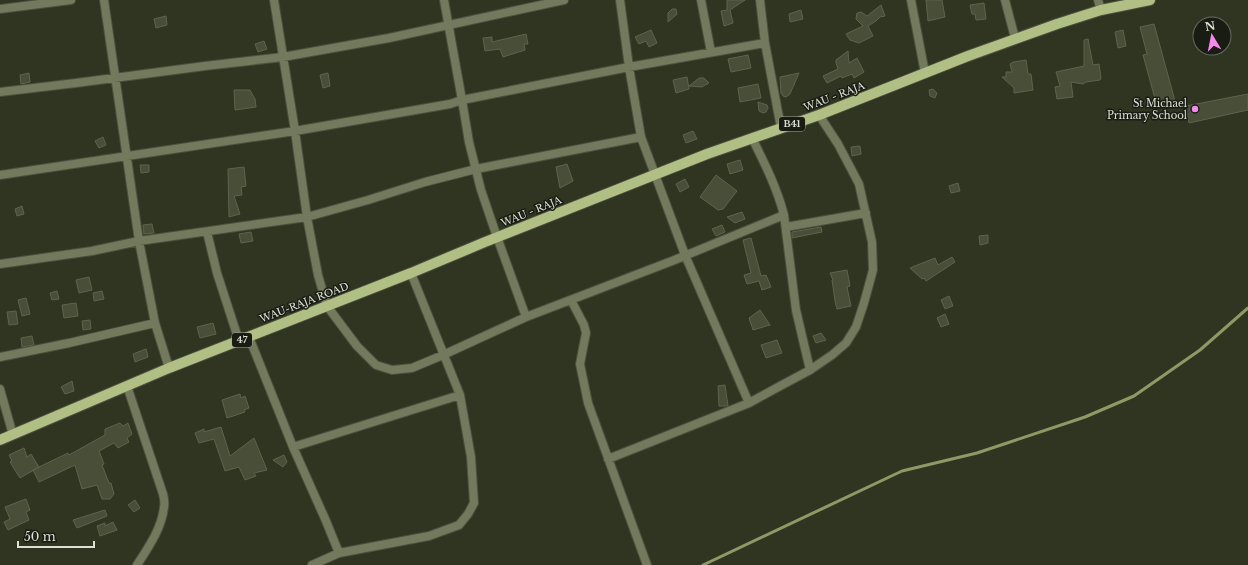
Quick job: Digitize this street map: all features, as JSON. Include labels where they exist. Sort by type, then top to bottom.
[{"type":"main road","name":"WAU - RAJA","points":[[485,242],[656,174],[819,115],[1015,38],[1101,10],[1150,0]]},
{"type":"main road","name":"WAU-RAJA ROAD","points":[[0,440],[168,368],[485,242]]},
{"type":"street","points":[[0,9],[71,0]]},
{"type":"street","points":[[104,0],[114,78],[139,241],[155,322],[168,368]]},
{"type":"street","points":[[274,0],[307,217],[318,275],[326,306],[358,346],[376,365],[392,370],[412,368],[526,317],[784,216]]},
{"type":"street","points":[[444,0],[469,142],[486,208],[526,317]]},
{"type":"street","points":[[0,92],[282,57],[389,38],[564,0]]},
{"type":"street","points":[[620,0],[629,67],[641,137],[656,174],[684,255],[749,403]]},
{"type":"street","points":[[701,0],[711,52]]},
{"type":"street","points":[[760,0],[765,43],[781,128]]},
{"type":"street","points":[[911,0],[925,73]]},
{"type":"street","points":[[1006,0],[1015,38]]},
{"type":"street","points":[[1098,0],[1101,10]]},
{"type":"street","points":[[0,175],[295,131],[450,104],[462,100],[629,67],[765,43]]},
{"type":"street","points":[[608,459],[749,403],[810,370],[832,355],[846,343],[856,327],[873,270],[872,242],[859,184],[838,144],[819,115]]},
{"type":"street","points":[[0,264],[92,251],[139,241],[307,217],[425,182],[476,169],[641,137]]},
{"type":"street","points":[[752,138],[770,175],[780,200],[784,216],[796,310],[810,370]]},
{"type":"street","points":[[786,227],[866,213]]},
{"type":"street","points":[[207,232],[217,273],[238,341]]},
{"type":"street","points":[[312,565],[339,553],[429,536],[459,525],[468,514],[474,503],[471,457],[460,395],[410,273]]},
{"type":"street","points":[[571,300],[584,325],[586,333],[580,364],[588,403],[647,565]]},
{"type":"street","points":[[0,357],[69,343],[155,322]]},
{"type":"street","points":[[249,336],[293,447],[339,553]]},
{"type":"street","points":[[127,386],[164,494],[165,506],[161,520],[137,565]]},
{"type":"street","points":[[0,389],[13,435]]},
{"type":"street","points":[[293,447],[460,395]]},
{"type":"building","points":[[727,0],[745,0],[730,10],[733,23],[724,26],[721,11],[727,10]]},
{"type":"building","points":[[926,0],[942,0],[945,17],[928,21]]},
{"type":"building","points":[[984,3],[986,19],[976,20],[975,14],[972,14],[970,5]]},
{"type":"building","points":[[881,5],[885,16],[880,17],[868,26],[873,36],[859,43],[850,40],[846,34],[863,26],[856,19],[857,13],[861,12],[867,16]]},
{"type":"building","points":[[672,9],[676,9],[677,14],[668,22],[668,13]]},
{"type":"building","points":[[801,10],[803,19],[790,22],[789,14]]},
{"type":"building","points":[[166,16],[167,25],[156,28],[154,19]]},
{"type":"building","points":[[1154,24],[1175,101],[1157,106],[1143,55],[1147,54],[1140,27]]},
{"type":"building","points":[[651,30],[657,43],[649,47],[646,41],[639,44],[635,37]]},
{"type":"building","points":[[1123,30],[1126,46],[1118,48],[1115,32]]},
{"type":"building","points":[[526,34],[528,44],[524,44],[525,50],[503,57],[500,49],[485,51],[483,38],[492,37],[492,42]]},
{"type":"building","points":[[1088,39],[1093,65],[1099,64],[1100,80],[1086,82],[1083,84],[1071,82],[1073,97],[1057,99],[1055,87],[1060,86],[1056,72],[1084,66],[1084,40]]},
{"type":"building","points":[[264,41],[267,49],[258,52],[255,44]]},
{"type":"building","points":[[848,51],[849,63],[857,58],[864,72],[854,78],[852,74],[842,78],[841,76],[827,83],[823,76],[838,69],[836,60]]},
{"type":"building","points":[[748,55],[751,68],[731,72],[728,59]]},
{"type":"building","points":[[1026,60],[1028,74],[1031,74],[1033,90],[1014,93],[1014,88],[1002,77],[1006,77],[1006,72],[1012,72],[1010,64],[1013,62]]},
{"type":"building","points":[[29,73],[30,82],[21,84],[20,75]]},
{"type":"building","points":[[328,73],[330,86],[323,88],[320,75]]},
{"type":"building","points":[[799,73],[790,94],[786,97],[783,96],[781,93],[780,77]]},
{"type":"building","points":[[687,77],[689,89],[676,93],[673,80]]},
{"type":"building","points":[[699,78],[704,78],[709,83],[702,87],[689,86]]},
{"type":"building","points":[[758,84],[761,98],[740,102],[738,88]]},
{"type":"building","points":[[933,89],[937,93],[935,98],[930,96],[929,90]]},
{"type":"building","points":[[234,90],[250,90],[255,99],[256,107],[235,110]]},
{"type":"building","points":[[1248,94],[1248,110],[1189,123],[1186,106]]},
{"type":"building","points":[[758,102],[767,105],[768,108],[766,112],[763,113],[759,111]]},
{"type":"building","points":[[693,131],[697,139],[686,143],[683,135]]},
{"type":"building","points":[[103,137],[106,145],[99,148],[95,141]]},
{"type":"building","points":[[860,146],[861,154],[852,156],[851,147]]},
{"type":"building","points":[[740,160],[743,170],[730,174],[727,164]]},
{"type":"building","points":[[567,164],[573,181],[560,188],[556,167]]},
{"type":"building","points":[[140,165],[149,165],[149,172],[141,173]]},
{"type":"building","points":[[244,167],[246,186],[241,187],[242,195],[234,196],[240,214],[229,217],[228,169]]},
{"type":"building","points":[[716,175],[737,191],[723,209],[718,210],[700,197]]},
{"type":"building","points":[[685,179],[689,187],[680,192],[676,184]]},
{"type":"building","points":[[958,183],[960,191],[951,193],[949,186]]},
{"type":"building","points":[[22,206],[24,214],[17,216],[15,209]]},
{"type":"building","points":[[742,212],[745,219],[735,223],[727,217]]},
{"type":"building","points":[[152,224],[154,233],[144,234],[143,225]]},
{"type":"building","points":[[722,225],[725,232],[716,236],[712,229]]},
{"type":"building","points":[[821,227],[822,232],[792,238],[792,232]]},
{"type":"building","points":[[251,232],[253,241],[241,243],[239,234]]},
{"type":"building","points":[[988,235],[988,243],[980,245],[979,236]]},
{"type":"building","points":[[751,238],[761,276],[766,275],[771,287],[762,290],[759,281],[747,284],[744,275],[751,273],[743,240]]},
{"type":"building","points":[[952,257],[955,262],[926,281],[910,268],[935,258],[938,265]]},
{"type":"building","points":[[847,270],[850,286],[847,287],[851,306],[837,309],[833,280],[830,273]]},
{"type":"building","points":[[89,277],[92,290],[79,293],[76,280]]},
{"type":"building","points":[[57,291],[59,299],[52,300],[50,293]]},
{"type":"building","points":[[102,291],[104,299],[94,301],[93,293]]},
{"type":"building","points":[[949,296],[953,306],[945,309],[941,300]]},
{"type":"building","points":[[26,298],[30,314],[22,316],[18,300]]},
{"type":"building","points":[[76,303],[78,316],[64,318],[62,305]]},
{"type":"building","points":[[760,310],[770,325],[753,330],[749,318]]},
{"type":"building","points":[[16,311],[18,324],[9,325],[7,312]]},
{"type":"building","points":[[945,314],[949,324],[941,327],[937,318]]},
{"type":"building","points":[[90,320],[91,329],[83,330],[82,321]]},
{"type":"building","points":[[213,323],[216,334],[200,338],[197,327]]},
{"type":"building","points":[[821,333],[826,340],[816,343],[813,336]]},
{"type":"building","points":[[32,336],[34,345],[22,347],[21,338]]},
{"type":"building","points":[[777,340],[782,353],[766,358],[761,345]]},
{"type":"building","points":[[146,349],[148,357],[135,362],[133,354]]},
{"type":"building","points":[[72,381],[74,391],[65,394],[61,387]]},
{"type":"building","points":[[725,385],[728,406],[719,406],[718,386]]},
{"type":"building","points":[[240,394],[241,398],[245,396],[249,408],[244,410],[245,412],[227,418],[222,400]]},
{"type":"building","points":[[120,423],[123,426],[128,423],[132,434],[127,438],[129,442],[118,448],[114,443],[99,451],[104,464],[102,465],[109,483],[111,483],[114,494],[110,499],[102,499],[97,485],[82,489],[75,465],[39,482],[33,470],[68,453],[69,455],[105,435],[105,429]]},
{"type":"building","points":[[221,427],[230,456],[254,438],[267,470],[254,473],[256,476],[245,480],[239,467],[225,471],[214,439],[199,443],[195,433],[204,429],[204,432]]},
{"type":"building","points":[[24,448],[27,457],[31,454],[39,467],[20,478],[10,462],[12,461],[9,455]]},
{"type":"building","points":[[284,455],[287,462],[283,467],[273,460]]},
{"type":"building","points":[[26,499],[30,510],[26,512],[29,520],[8,530],[4,522],[10,519],[5,507]]},
{"type":"building","points":[[135,500],[140,508],[134,512],[128,505]]},
{"type":"building","points":[[105,510],[107,516],[77,528],[73,520]]},
{"type":"building","points":[[113,522],[117,530],[100,536],[97,526],[105,523],[105,526]]},
{"type":"waterway","points":[[703,565],[902,471],[977,453],[1085,417],[1134,396],[1200,350],[1248,308]]},
{"type":"place","name":"St Michael Primary School","points":[[1195,109]]}]
